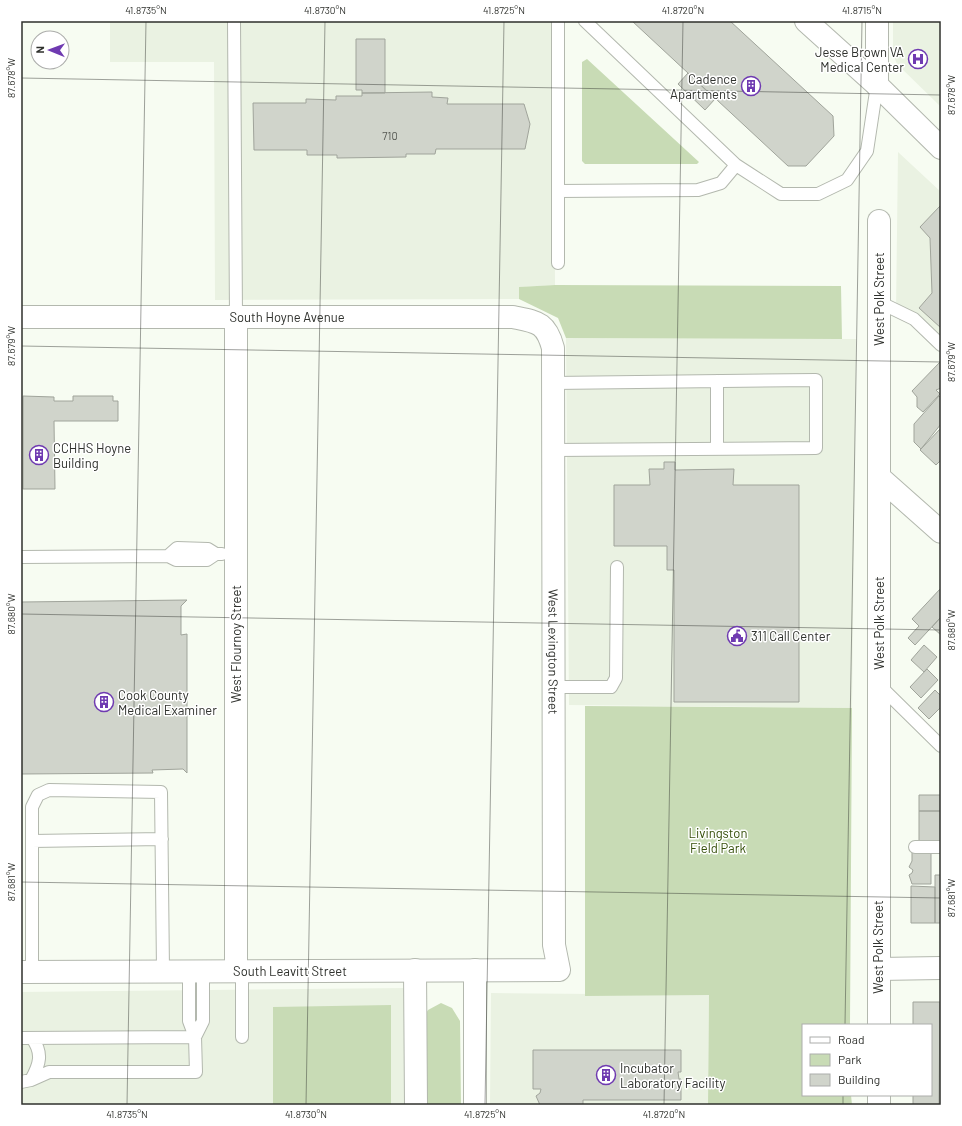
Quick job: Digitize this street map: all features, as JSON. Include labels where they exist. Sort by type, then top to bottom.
[{"type":"street","points":[[806,21],[877,85],[902,112],[941,148]]},
{"type":"street","points":[[877,21],[877,85]]},
{"type":"street","name":"West Polk Street","points":[[878,1024],[879,221]]},
{"type":"street","name":"South Hoyne Avenue","points":[[21,317],[513,317],[535,321],[549,333]]},
{"type":"street","name":"West Flournoy Street","points":[[236,317],[226,554],[239,971]]},
{"type":"street","name":"West Lexington Street","points":[[549,333],[553,348],[552,382],[554,450],[554,945],[559,970]]},
{"type":"street","points":[[879,477],[941,532]]},
{"type":"street","points":[[879,969],[941,968]]},
{"type":"street","points":[[415,970],[416,1105]]},
{"type":"street","points":[[475,970],[475,1105]]},
{"type":"street","name":"South Leavitt Street","points":[[27,972],[559,970]]},
{"type":"lane","points":[[234,21],[236,317]]},
{"type":"lane","points":[[558,21],[558,263]]},
{"type":"lane","points":[[586,21],[736,165],[782,194],[818,194],[847,180],[867,151],[877,85]]},
{"type":"lane","points":[[558,191],[698,190],[721,183],[736,165]]},
{"type":"lane","points":[[879,302],[914,320],[941,345]]},
{"type":"lane","points":[[552,382],[816,380],[816,448],[554,450]]},
{"type":"lane","points":[[717,381],[717,449]]},
{"type":"lane","points":[[22,555],[168,556],[176,560],[207,560],[226,554]]},
{"type":"lane","points":[[553,688],[611,687],[616,678],[617,567]]},
{"type":"lane","points":[[879,685],[941,746]]},
{"type":"lane","points":[[27,972],[32,898],[32,807],[38,795],[49,790],[161,792],[163,971]]},
{"type":"lane","points":[[32,841],[162,839]]},
{"type":"lane","points":[[915,848],[941,848]]},
{"type":"lane","points":[[26,1081],[49,1072],[196,1072],[195,1037],[189,1021],[196,971]]},
{"type":"lane","points":[[239,971],[242,1037]]},
{"type":"lane","points":[[27,1038],[195,1037]]},
{"type":"lane","points":[[26,1081],[39,1067],[39,1047],[27,1038]]},
{"type":"shaded area","points":[[110,21],[554,21],[555,285],[520,287],[519,299],[215,300],[214,62],[110,62]]},
{"type":"shaded area","name":"Jesse Brown VA Medical Center","points":[[893,21],[941,21],[941,107],[897,64],[893,54]]},
{"type":"shaded area","points":[[898,152],[941,192],[941,344],[896,311]]},
{"type":"shaded area","points":[[566,338],[856,339],[852,708],[569,705]]},
{"type":"shaded area","points":[[405,988],[405,1105],[21,1105],[21,992]]},
{"type":"shaded area","points":[[491,993],[709,995],[708,1105],[490,1105]]},
{"type":"green space","points":[[587,59],[699,162],[697,164],[585,164],[582,161],[582,62]]},
{"type":"green space","points":[[555,285],[841,286],[842,339],[566,338],[558,318],[519,299],[519,287]]},
{"type":"green space","name":"Livingston Field Park","points":[[585,706],[852,708],[850,1024],[802,1024],[802,1096],[851,1096],[852,1105],[708,1105],[709,995],[585,996]]},
{"type":"green space","points":[[441,1003],[452,1008],[460,1021],[461,1105],[423,1105],[422,1020],[428,1010]]},
{"type":"green space","points":[[391,1005],[391,1105],[273,1105],[273,1007]]},
{"type":"building","name":"Cadence Apartments","points":[[632,21],[730,21],[833,116],[834,136],[806,166],[788,166]]},
{"type":"building","points":[[356,39],[385,39],[385,93],[362,93],[362,90],[356,90]]},
{"type":"building","points":[[688,73],[715,99],[705,110],[678,84]]},
{"type":"building","points":[[432,92],[432,97],[448,98],[447,104],[524,104],[530,124],[525,149],[436,149],[435,154],[406,154],[406,157],[337,158],[337,155],[307,155],[307,150],[254,150],[253,103],[306,103],[306,99],[336,100],[336,96],[362,96],[362,93]]},
{"type":"building","points":[[940,206],[941,328],[919,308],[932,293],[930,238],[920,227]]},
{"type":"building","points":[[941,361],[941,388],[936,390],[940,394],[923,412],[917,407],[917,397],[912,391]]},
{"type":"building","name":"CCHHS Hoyne Building","points":[[23,396],[54,397],[54,401],[73,401],[73,396],[113,396],[113,401],[118,401],[118,421],[54,421],[55,489],[23,489]]},
{"type":"building","points":[[939,396],[941,398],[941,424],[921,449],[914,442],[914,424]]},
{"type":"building","points":[[941,428],[941,460],[936,465],[920,450]]},
{"type":"building","name":"311 Call Center","points":[[664,462],[675,462],[675,470],[734,469],[733,485],[799,485],[799,702],[674,702],[674,570],[667,570],[667,546],[614,546],[614,485],[650,485],[649,469],[664,469]]},
{"type":"building","points":[[941,588],[941,617],[915,645],[908,638],[919,626],[912,619]]},
{"type":"building","name":"Cook County Medical Examiner","points":[[187,600],[181,606],[181,635],[187,634],[187,773],[183,769],[152,770],[153,773],[21,774],[21,602]]},
{"type":"building","points":[[941,617],[941,635],[932,627]]},
{"type":"building","points":[[924,645],[937,657],[924,672],[911,660]]},
{"type":"building","points":[[927,669],[938,680],[921,698],[910,687]]},
{"type":"building","points":[[935,690],[941,696],[941,707],[929,719],[918,708]]},
{"type":"building","points":[[919,795],[941,795],[941,811],[919,811]]},
{"type":"building","points":[[919,811],[941,811],[941,841],[919,841]]},
{"type":"building","points":[[931,851],[931,884],[912,884],[909,875],[913,870],[909,867],[912,861],[912,852]]},
{"type":"building","points":[[935,875],[941,875],[941,923],[935,923]]},
{"type":"building","points":[[911,886],[935,887],[935,923],[911,923]]},
{"type":"building","points":[[913,1002],[940,1002],[939,1105],[913,1105],[913,1096],[932,1096],[932,1024],[913,1024]]},
{"type":"building","name":"Incubator Laboratory Facility","points":[[533,1050],[681,1050],[681,1072],[678,1072],[679,1079],[681,1079],[681,1100],[583,1100],[583,1105],[540,1105],[536,1096],[540,1093],[541,1089],[533,1089]]},
{"type":"place","name":"Jesse Brown VA Medical Center","points":[[918,59]]},
{"type":"place","name":"Cadence Apartments","points":[[751,86]]},
{"type":"place","name":"CCHHS Hoyne Building","points":[[39,455]]},
{"type":"place","name":"311 Call Center","points":[[737,636]]},
{"type":"place","name":"Cook County Medical Examiner","points":[[104,702]]},
{"type":"place","name":"Incubator Laboratory Facility","points":[[606,1075]]}]
